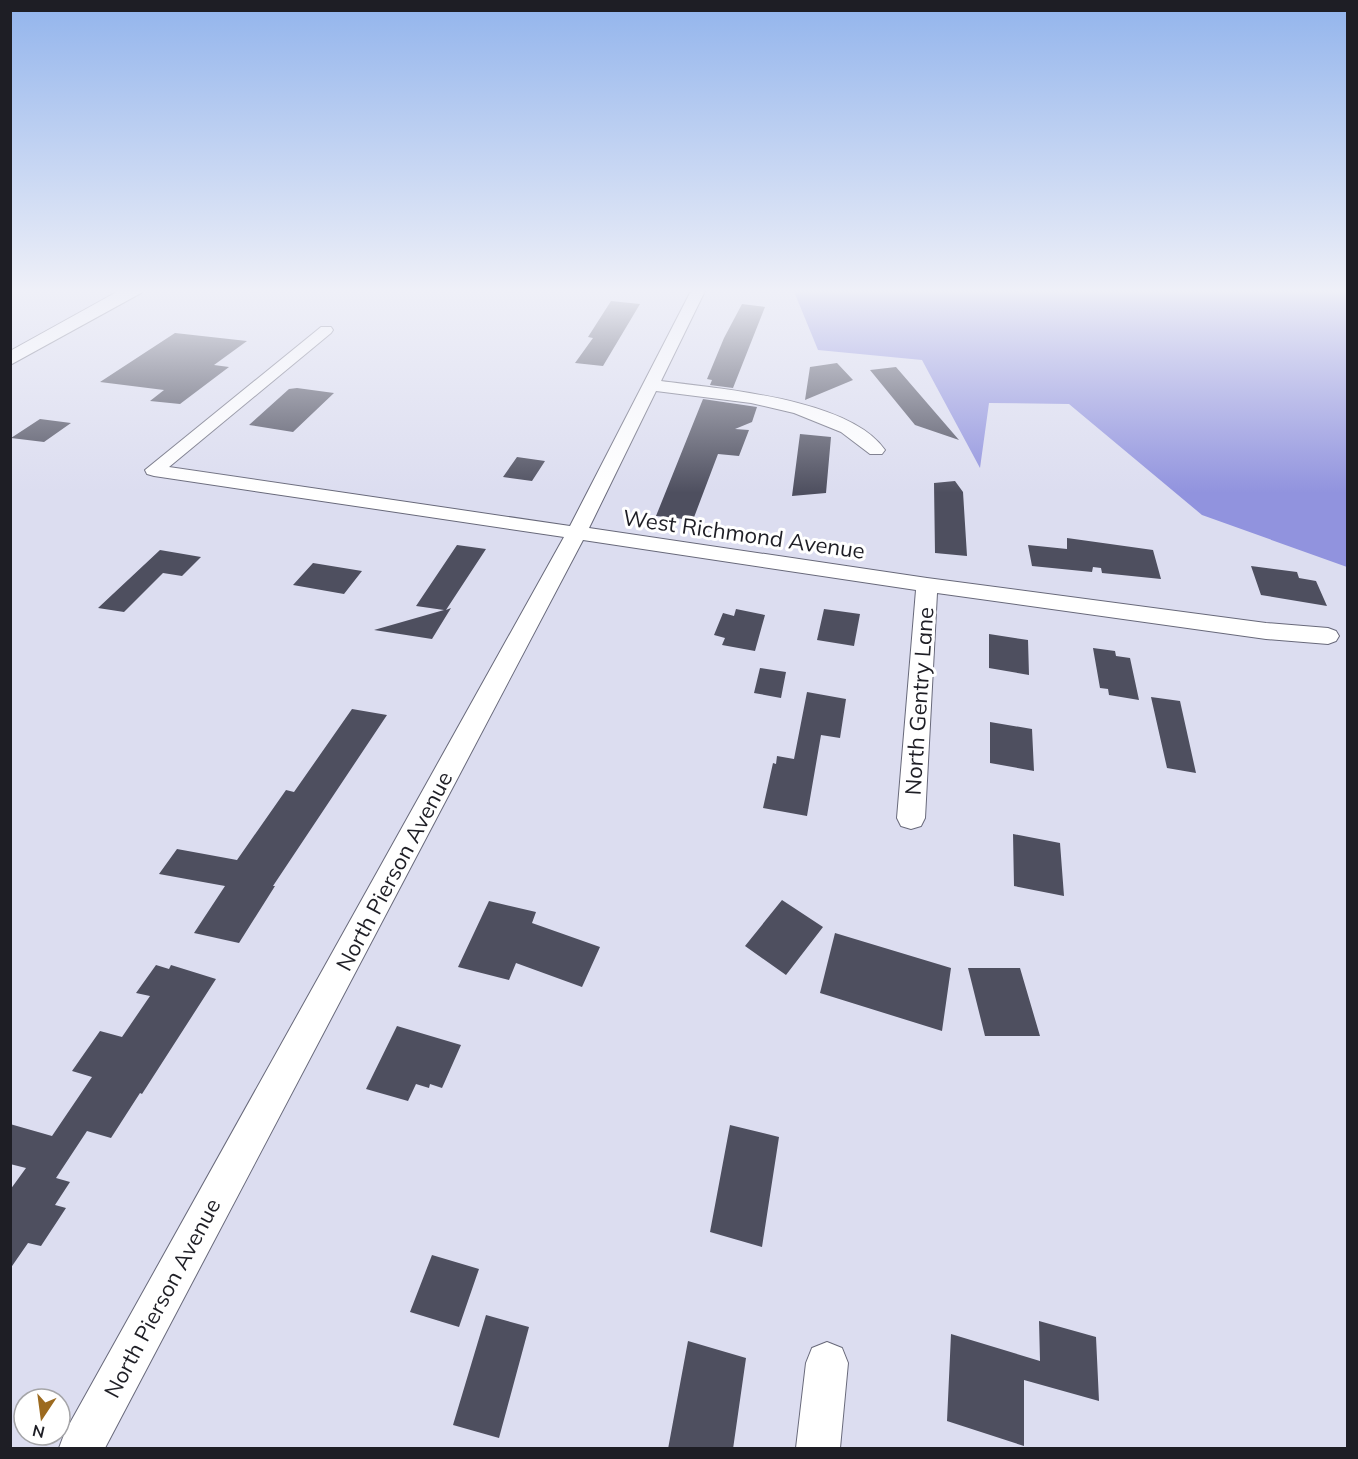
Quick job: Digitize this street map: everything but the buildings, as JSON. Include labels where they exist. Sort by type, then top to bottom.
[{"type":"street","name":"West Richmond Avenue","points":[[293,357],[154,470],[927,585],[1266,631],[1328,636]]},
{"type":"street","name":"North Pierson Avenue","points":[[81,1449],[576,534],[665,357]]},
{"type":"street","points":[[651,386],[749,398],[807,412],[848,429],[876,450]]},
{"type":"street","name":"North Gentry Lane","points":[[911,818],[927,585]]},
{"type":"street","points":[[818,1449],[827,1363]]},
{"type":"shaded area","points":[[892,357],[1347,357],[1347,567],[1202,515],[1069,404],[989,403],[980,468],[922,360]]}]
